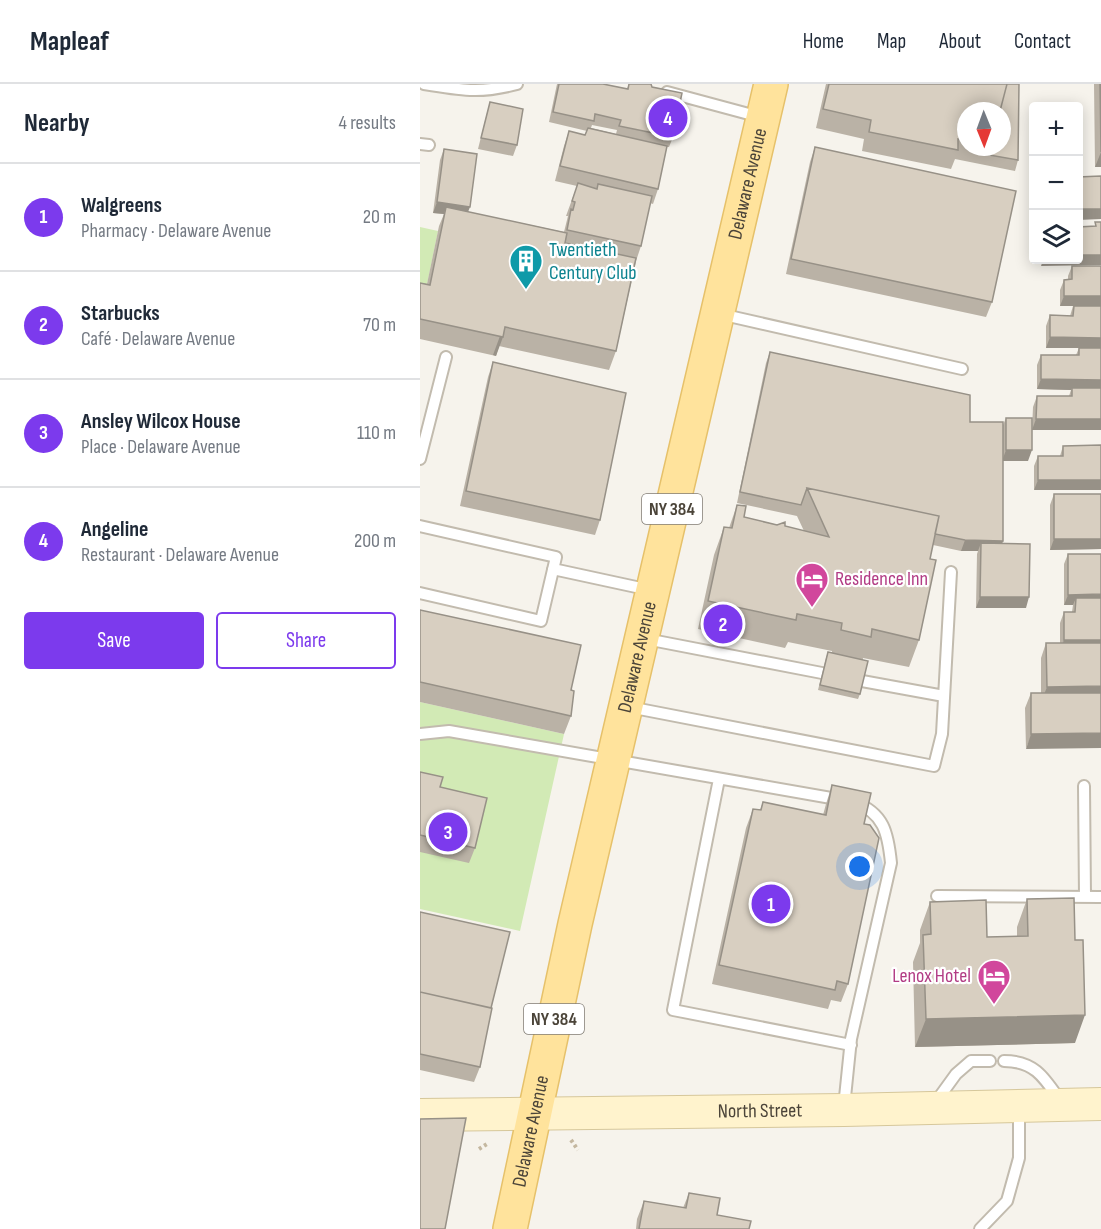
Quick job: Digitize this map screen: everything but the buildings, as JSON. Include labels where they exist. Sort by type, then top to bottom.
[{"type":"main road","name":"Delaware Avenue","points":[[510,1229],[575,924],[770,84]]},
{"type":"street","name":"North Street","points":[[420,1114],[844,1110],[1101,1104]]},
{"type":"lane","points":[[424,84],[473,92],[496,90],[517,84]]},
{"type":"lane","points":[[653,89],[763,117]]},
{"type":"lane","points":[[717,313],[962,369]]},
{"type":"lane","points":[[420,459],[446,357]]},
{"type":"lane","points":[[420,526],[556,558],[541,621],[420,593]]},
{"type":"lane","points":[[553,569],[652,591]]},
{"type":"lane","points":[[626,706],[934,766],[942,734],[951,572]]},
{"type":"lane","points":[[641,639],[822,673]]},
{"type":"lane","points":[[862,681],[944,696]]},
{"type":"lane","points":[[420,734],[449,731],[854,802],[869,808],[883,824],[889,841],[891,863],[850,1045],[844,1110]]},
{"type":"lane","points":[[719,779],[673,1010],[850,1045]]},
{"type":"lane","points":[[1084,786],[1085,897]]},
{"type":"lane","points":[[937,896],[1101,897]]},
{"type":"lane","points":[[932,1108],[956,1074],[971,1061],[990,1062]]},
{"type":"lane","points":[[1004,1061],[1016,1061],[1041,1074],[1062,1105]]},
{"type":"lane","points":[[980,1229],[1007,1201],[1019,1158],[1019,1106]]},
{"type":"path","points":[[479,1149],[488,1143]]},
{"type":"green space","points":[[420,227],[438,231],[423,304],[420,303]]},
{"type":"green space","points":[[420,702],[564,734],[520,931],[420,909]]},
{"type":"place","name":"Angeline","points":[[668,118]]},
{"type":"place","name":"Twentieth Century Club","points":[[526,290]]},
{"type":"place","name":"Residence Inn","points":[[812,608]]},
{"type":"place","name":"Starbucks","points":[[723,624]]},
{"type":"place","name":"Ansley Wilcox House","points":[[448,832]]},
{"type":"place","name":"Walgreens","points":[[771,904]]},
{"type":"place","name":"Lenox Hotel","points":[[994,1005]]}]
